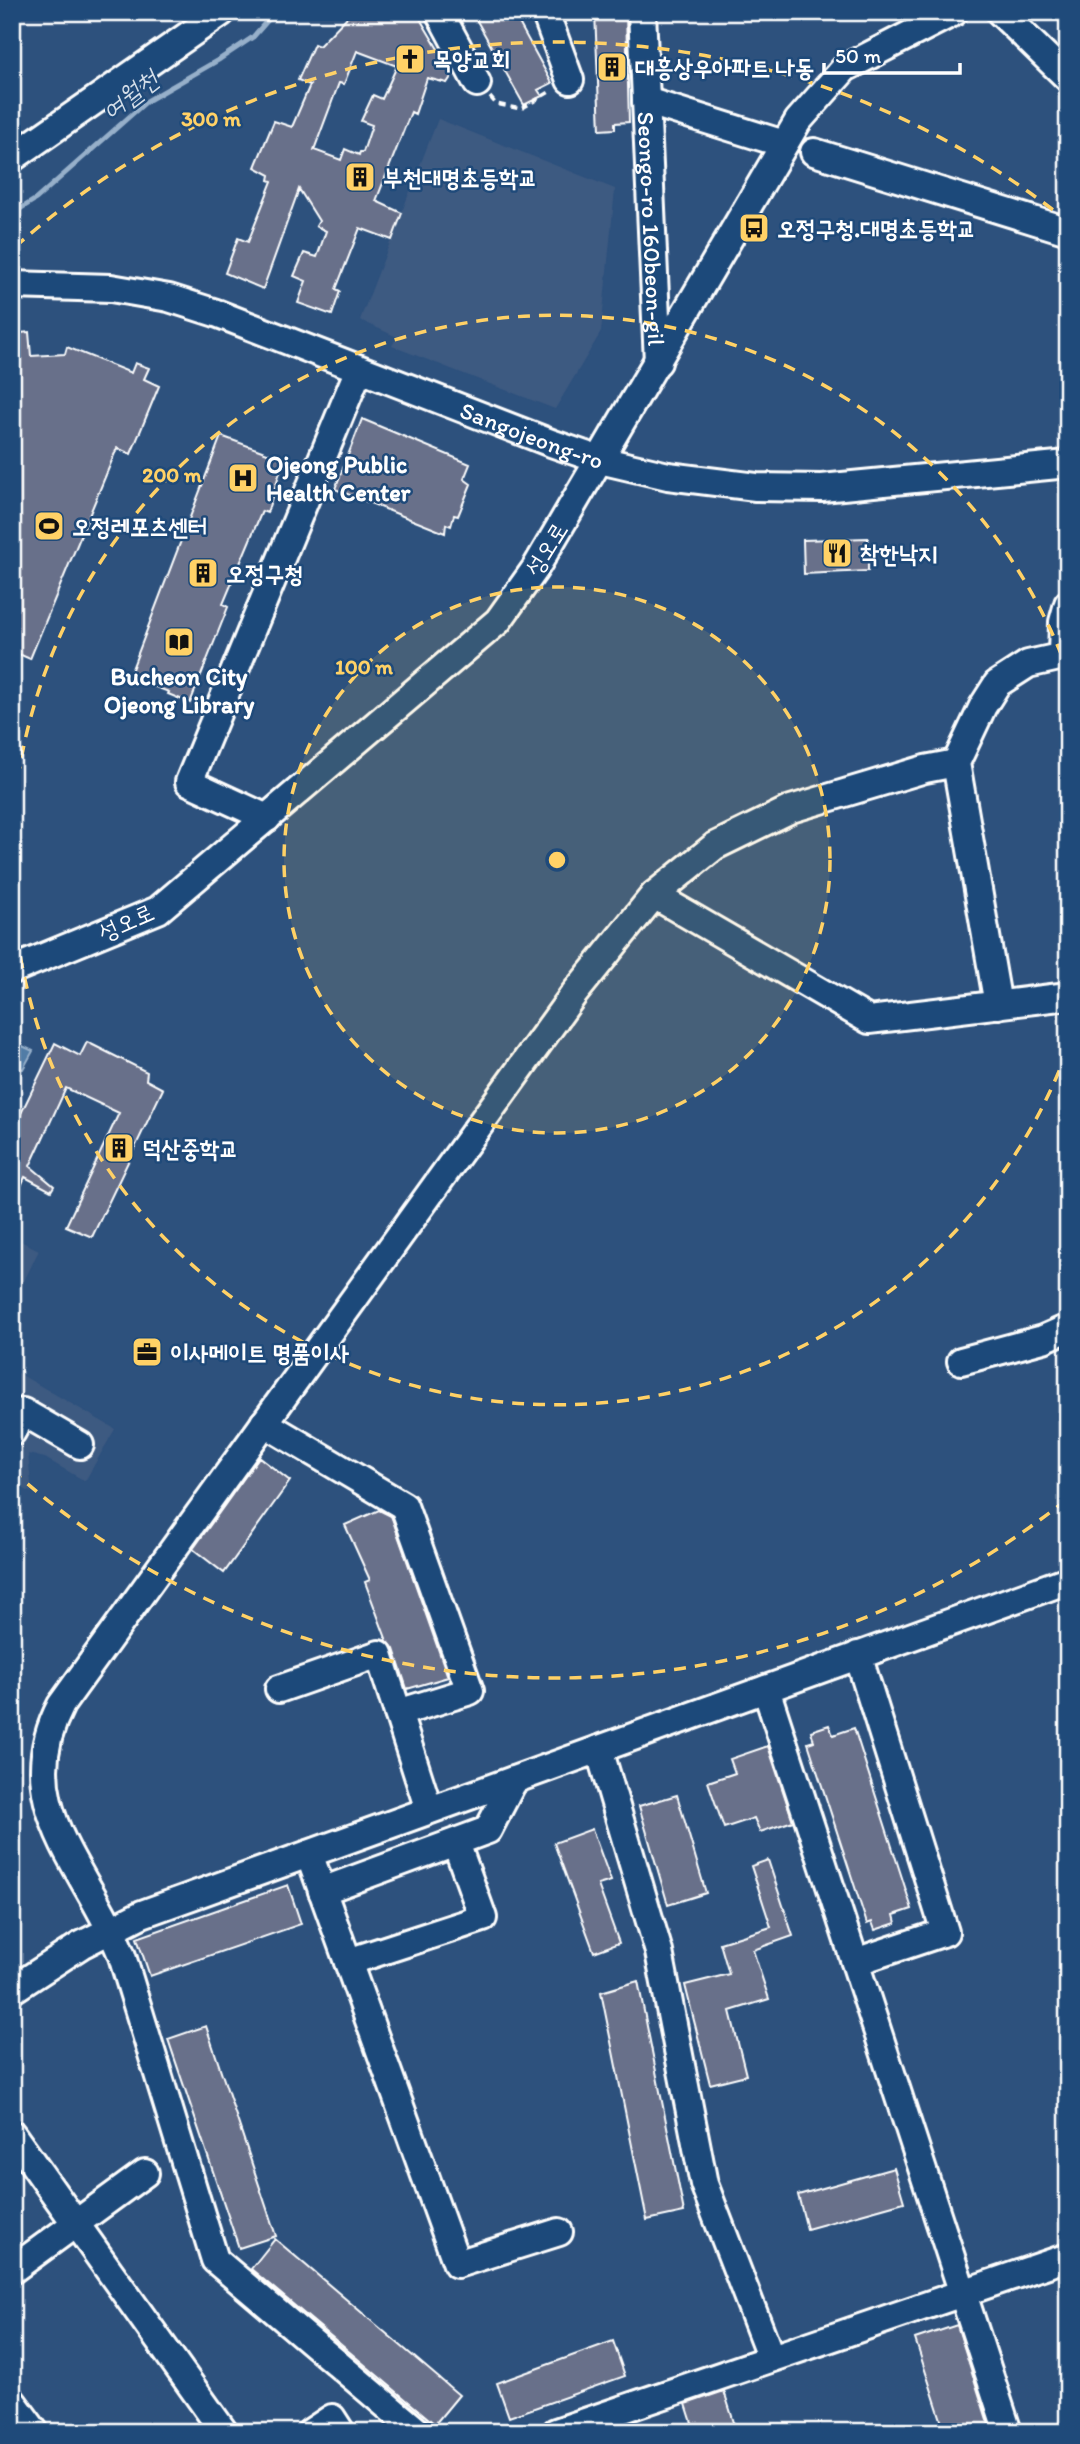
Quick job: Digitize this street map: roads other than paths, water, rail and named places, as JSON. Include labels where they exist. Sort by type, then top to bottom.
[{"type":"street","points":[[12,158],[222,12]]},
{"type":"street","points":[[439,12],[477,83]]},
{"type":"street","points":[[545,12],[570,79]]},
{"type":"street","name":"Seongo-ro 160beon-gil","points":[[642,12],[658,362]]},
{"type":"street","name":"성오로","points":[[12,970],[158,910],[498,621],[535,569],[797,121],[845,68],[954,12]]},
{"type":"street","points":[[1000,12],[1068,78]]},
{"type":"street","points":[[646,100],[784,144]]},
{"type":"street","points":[[814,152],[1068,231]]},
{"type":"street","name":"Sangojeong-ro","points":[[12,285],[111,288],[169,298],[216,313],[600,460],[668,477],[756,487],[822,488],[1068,464]]},
{"type":"street","points":[[267,818],[189,782],[359,369]]},
{"type":"street","points":[[998,1005],[956,763],[983,706],[997,684],[1028,664],[1065,655],[1063,622],[1068,604]]},
{"type":"street","points":[[418,2432],[215,2260],[122,1956],[112,1929],[69,1859],[49,1809],[42,1761],[50,1726],[61,1704],[574,993],[654,895],[715,846],[791,809],[925,769],[956,763]]},
{"type":"street","points":[[654,895],[869,1020],[1068,996]]},
{"type":"street","points":[[961,1361],[1043,1339],[1068,1328]]},
{"type":"street","points":[[12,1432],[23,1412],[80,1445]]},
{"type":"street","points":[[264,1423],[404,1506],[470,1691],[398,1713]]},
{"type":"street","points":[[12,1990],[81,1945],[142,1914],[1068,1580]]},
{"type":"street","points":[[279,1689],[379,1654],[429,1810]]},
{"type":"street","points":[[855,1962],[944,1932],[858,1656]]},
{"type":"street","points":[[766,1689],[1008,2432]]},
{"type":"street","points":[[599,1749],[659,1952],[704,2184],[771,2358]]},
{"type":"street","points":[[322,1891],[488,1830],[514,1780]]},
{"type":"street","points":[[348,1962],[483,1919],[456,1843]]},
{"type":"street","points":[[309,1854],[457,2264],[559,2232]]},
{"type":"street","points":[[12,2134],[224,2432]]},
{"type":"street","points":[[12,2270],[145,2173]]},
{"type":"street","points":[[556,2432],[962,2291],[1068,2257]]},
{"type":"street","points":[[12,2401],[35,2432]]},
{"type":"waterway","name":"여월천","points":[[12,214],[36,199],[147,101],[253,37],[274,13]]},
{"type":"place","name":"목양교회","points":[[410,59]]},
{"type":"place","name":"대흥상우아파트 나동","points":[[612,67]]},
{"type":"place","name":"부천대명초등학교","points":[[360,177]]},
{"type":"place","name":"오정구청.대명초등학교","points":[[754,228]]},
{"type":"place","name":"Ojeong Public Health Center","points":[[243,478]]},
{"type":"place","name":"오정레포츠센터","points":[[49,526]]},
{"type":"place","name":"착한낙지","points":[[837,553]]},
{"type":"place","name":"오정구청","points":[[203,573]]},
{"type":"place","name":"Bucheon City Ojeong Library","points":[[179,642]]},
{"type":"place","name":"덕산중학교","points":[[119,1148]]},
{"type":"place","name":"이사메이트 명품이사","points":[[147,1352]]}]
